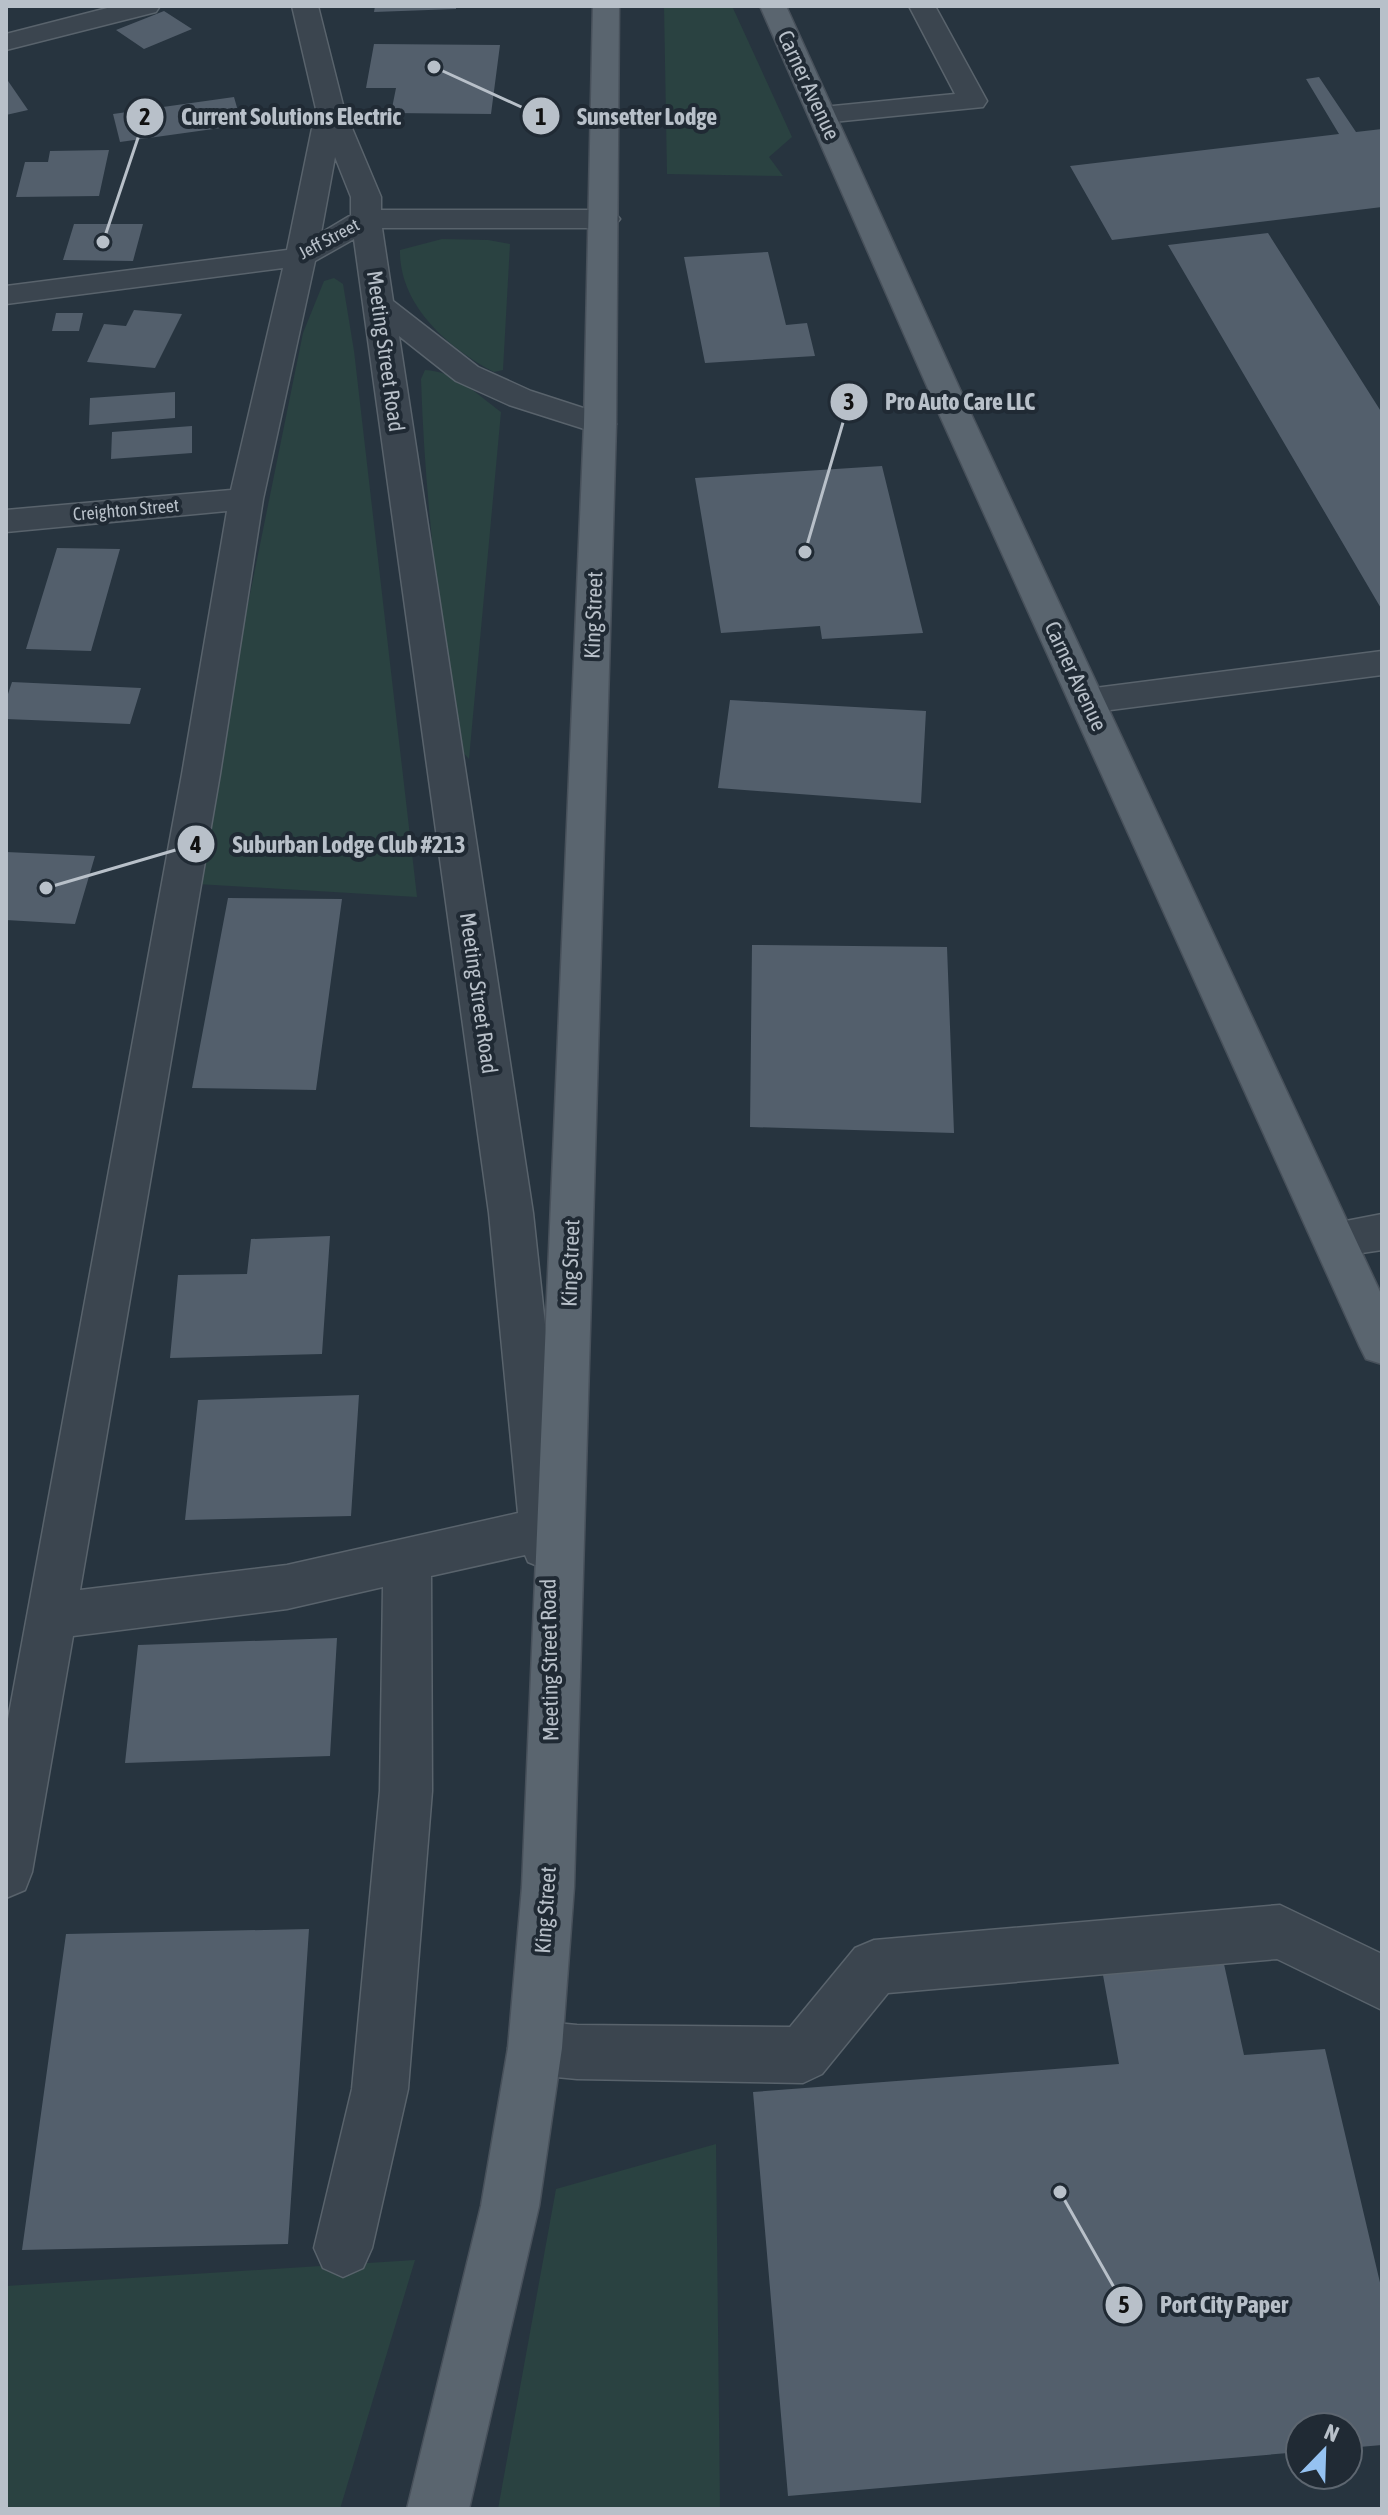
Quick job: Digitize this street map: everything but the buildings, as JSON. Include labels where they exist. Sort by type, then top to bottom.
[{"type":"main road","name":"King Street","points":[[438,2509],[510,2206],[535,2048],[548,1887],[600,424],[606,6]]},
{"type":"main road","name":"Carner Avenue","points":[[773,6],[1382,1345]]},
{"type":"street","points":[[6,42],[147,6]]},
{"type":"street","name":"Meeting Street Road","points":[[305,6],[330,109],[366,197],[366,219],[511,1213],[553,1633],[548,1887]]},
{"type":"street","points":[[823,115],[973,101],[922,6]]},
{"type":"street","name":"Meeting Street Road","points":[[6,1872],[201,774],[246,499],[301,257],[330,109]]},
{"type":"street","name":"Jeff Street","points":[[6,295],[301,257],[366,219],[605,219]]},
{"type":"street","points":[[379,305],[467,374],[520,398],[600,424]]},
{"type":"street","name":"Creighton Street","points":[[6,521],[246,499]]},
{"type":"street","points":[[1087,701],[1382,663]]},
{"type":"street","points":[[1335,1239],[1382,1232]]},
{"type":"street","points":[[51,1616],[287,1587],[543,1529]]},
{"type":"street","points":[[343,2248],[380,2089],[406,1791],[407,1560]]},
{"type":"street","points":[[535,2048],[577,2052],[803,2055],[874,1967],[1280,1932],[1382,1983]]},
{"type":"green space","points":[[664,6],[732,6],[792,137],[769,157],[783,176],[667,174]]},
{"type":"green space","points":[[442,239],[510,244],[503,370],[494,372],[460,351],[429,323],[408,289],[400,250]]},
{"type":"green space","points":[[334,278],[343,284],[354,351],[417,897],[197,884],[225,717],[303,333],[324,281]]},
{"type":"green space","points":[[425,370],[456,379],[501,412],[469,759],[461,750],[435,565],[423,425],[421,379]]},
{"type":"green space","points":[[716,2144],[720,2509],[498,2509],[556,2189]]},
{"type":"green space","points":[[415,2260],[340,2509],[6,2509],[6,2286]]},
{"type":"place","name":"Sunsetter Lodge","points":[[434,67]]},
{"type":"place","name":"Current Solutions Electric","points":[[103,242]]},
{"type":"place","name":"Pro Auto Care LLC","points":[[805,552]]},
{"type":"place","name":"Suburban Lodge Club #213","points":[[46,888]]},
{"type":"place","name":"Port City Paper","points":[[1060,2192]]}]
